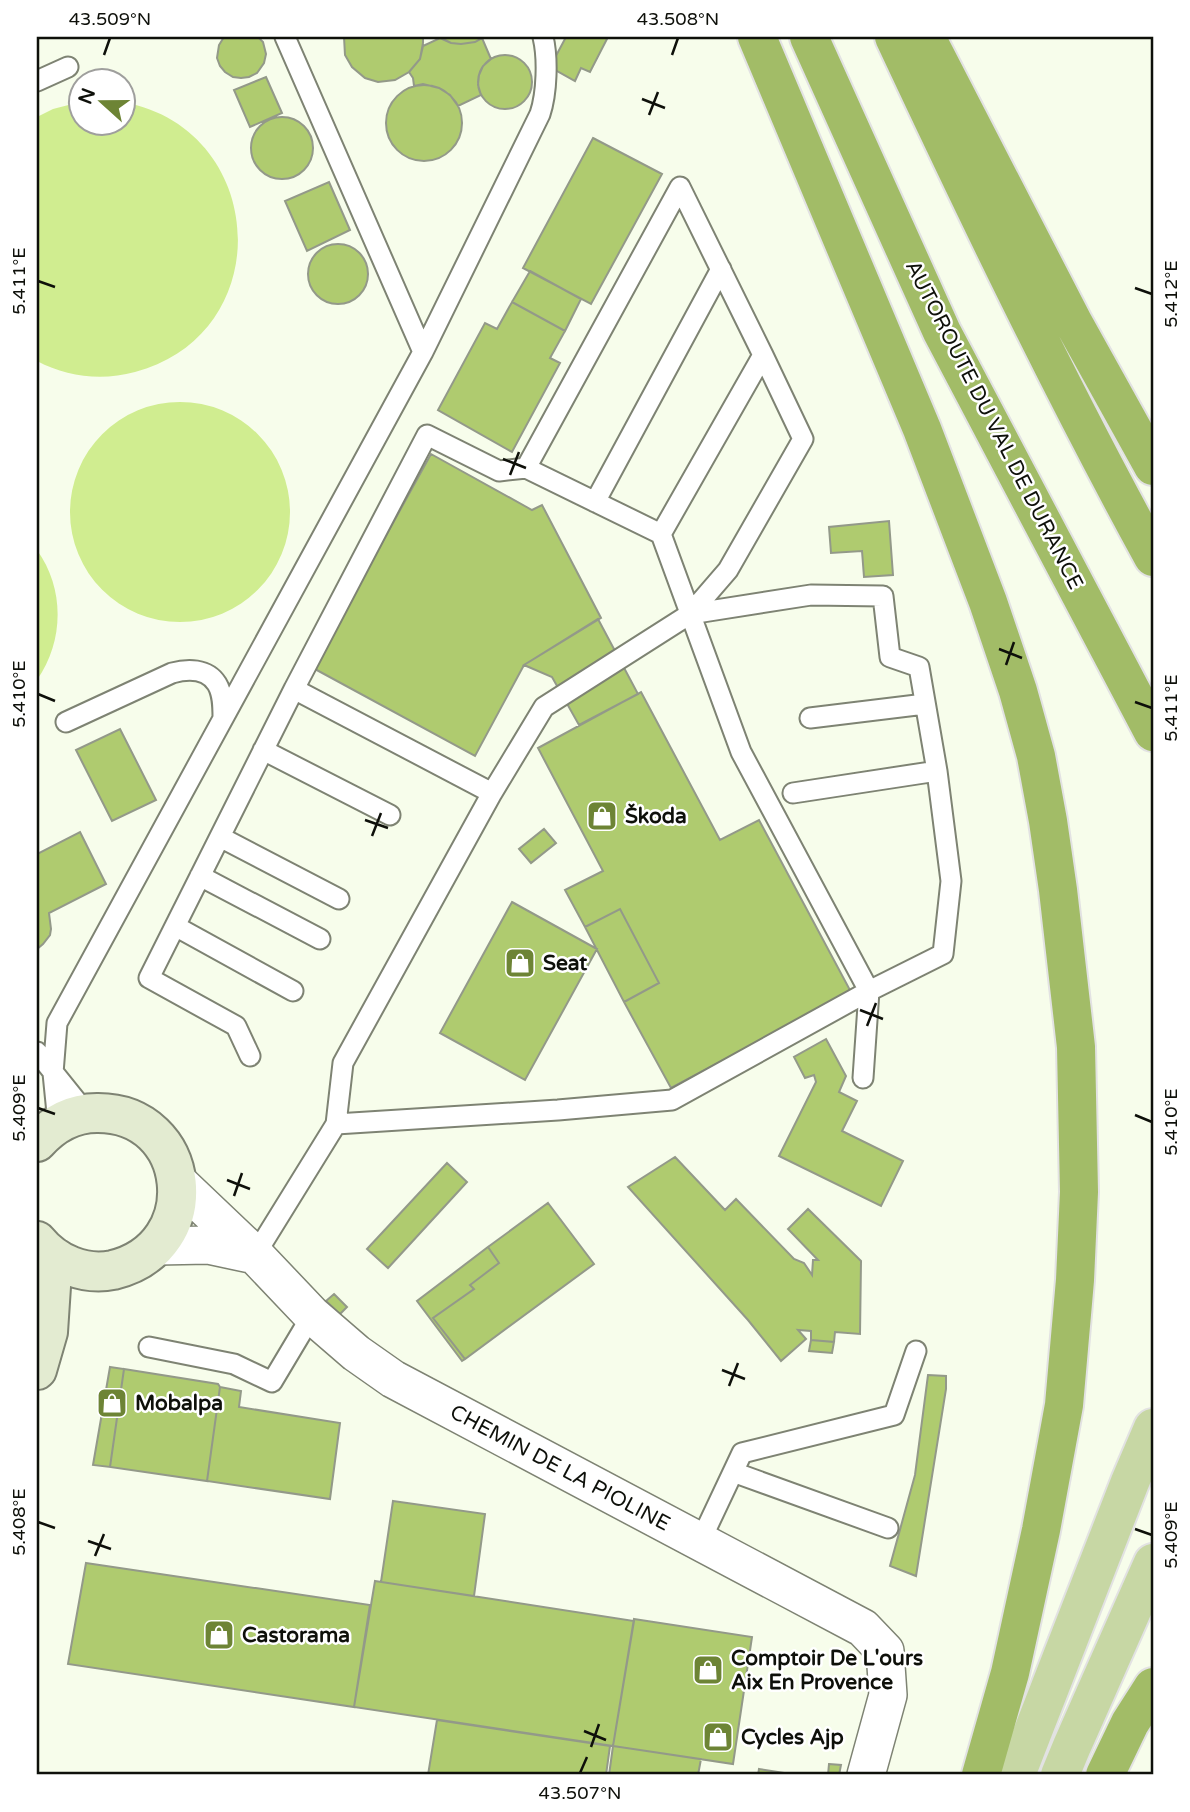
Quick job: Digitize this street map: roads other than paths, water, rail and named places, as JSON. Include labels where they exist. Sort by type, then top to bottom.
[{"type":"highway","points":[[757,37],[917,416],[988,602],[1018,691],[1035,756],[1058,890],[1076,1047],[1079,1192],[1075,1280],[1064,1405],[1041,1530],[1010,1674],[981,1775]]},
{"type":"highway","name":"AUTOROUTE DU VAL DE DURANCE","points":[[809,37],[942,332],[1153,732]]},
{"type":"highway","points":[[894,37],[1081,422],[1153,557]]},
{"type":"highway","points":[[926,37],[1073,322],[1153,466]]},
{"type":"highway","points":[[1105,1775],[1130,1723],[1153,1687]]},
{"type":"main road","points":[[45,1249],[69,1266],[88,1271],[125,1267],[143,1258],[157,1246],[170,1226],[177,1204],[177,1181],[170,1157],[156,1136],[135,1121],[111,1113],[60,1126]]},
{"type":"main road","points":[[37,1370],[48,1332],[45,1249]]},
{"type":"main road","points":[[48,1332],[107,1271]]},
{"type":"main road","points":[[1016,1775],[1153,1428]]},
{"type":"main road","points":[[1060,1775],[1153,1563]]},
{"type":"street","name":"CHEMIN DE LA PIOLINE","points":[[177,1181],[255,1255],[312,1315],[356,1353],[393,1379],[863,1628],[885,1651],[888,1695],[866,1775]]},
{"type":"street","points":[[157,1246],[208,1245],[255,1255]]},
{"type":"lane","points":[[285,37],[423,352]]},
{"type":"lane","points":[[60,1126],[53,1073],[57,1023],[423,352],[540,114],[544,103],[546,48],[543,37]]},
{"type":"lane","points":[[37,82],[66,68]]},
{"type":"lane","points":[[255,1255],[336,1124],[343,1063],[492,793],[544,707],[690,614],[728,570],[803,439],[680,187],[526,468]]},
{"type":"lane","points":[[595,502],[721,269]]},
{"type":"lane","points":[[661,534],[763,355]]},
{"type":"lane","points":[[250,1056],[236,1026],[149,978],[294,689],[427,435],[499,471],[526,468],[661,534],[741,752],[869,992],[863,1078]]},
{"type":"lane","points":[[336,1124],[672,1100],[943,954],[951,881],[937,771],[919,667],[890,657],[883,596],[811,594],[690,614]]},
{"type":"lane","points":[[66,722],[186,669],[197,670],[217,684],[222,698],[223,718]]},
{"type":"lane","points":[[294,689],[492,793]]},
{"type":"lane","points":[[810,718],[925,704]]},
{"type":"lane","points":[[263,750],[390,815]]},
{"type":"lane","points":[[793,793],[937,771]]},
{"type":"lane","points":[[220,837],[338,899]]},
{"type":"lane","points":[[200,876],[320,939]]},
{"type":"lane","points":[[175,926],[293,991]]},
{"type":"lane","points":[[37,1052],[53,1073],[60,1126]]},
{"type":"lane","points":[[149,1347],[234,1364],[272,1382],[312,1315]]},
{"type":"lane","points":[[700,1542],[742,1453],[894,1415],[916,1351]]},
{"type":"lane","points":[[733,1472],[888,1528]]},
{"type":"place","name":"Škoda","points":[[602,816]]},
{"type":"place","name":"Seat","points":[[520,963]]},
{"type":"place","name":"Mobalpa","points":[[112,1403]]},
{"type":"place","name":"Castorama","points":[[219,1635]]},
{"type":"place","name":"Comptoir De L'ours Aix En Provence","points":[[708,1670]]},
{"type":"place","name":"Cycles Ajp","points":[[718,1737]]}]
